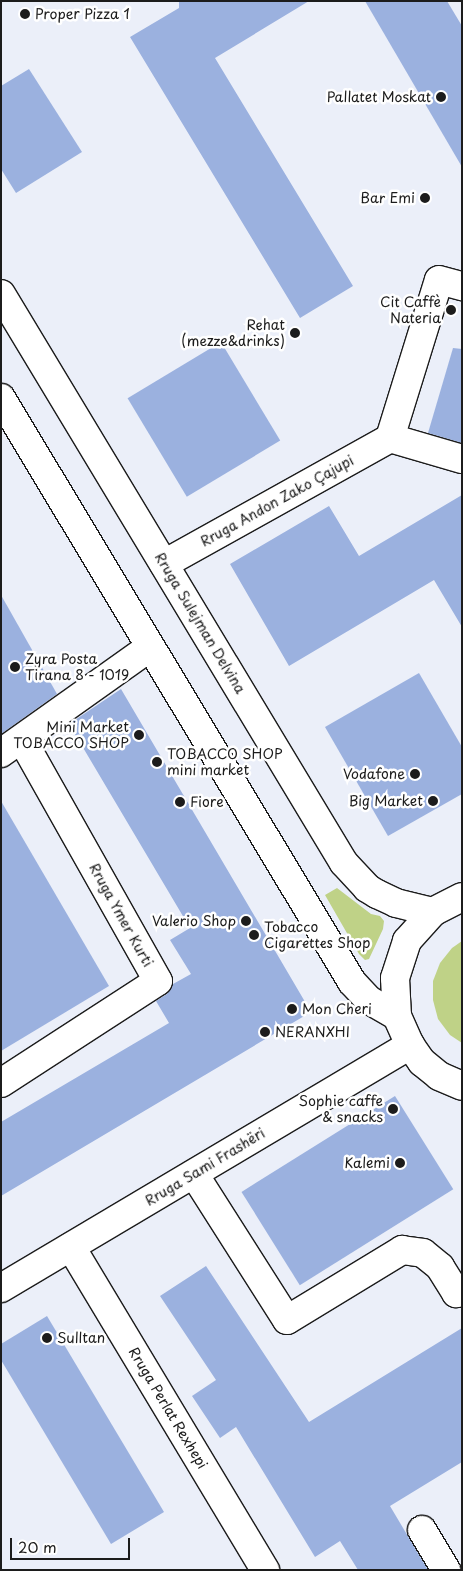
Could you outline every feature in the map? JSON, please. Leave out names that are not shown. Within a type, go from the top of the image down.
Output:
[{"type":"main road","points":[[462,286],[439,280],[390,438],[462,459]]},
{"type":"main road","name":"Rruga Sulejman Delvina","points":[[1,294],[352,874],[367,888],[388,899],[433,912]]},
{"type":"main road","points":[[1,398],[352,982],[368,1000],[397,1016]]},
{"type":"main road","name":"Rruga Andon Zako Çajupi","points":[[164,564],[390,438]]},
{"type":"main road","name":"Rruga Ymer Kurti","points":[[1,1083],[158,981],[12,746],[150,647]]},
{"type":"main road","points":[[462,897],[433,912],[407,941],[395,978],[397,1016],[410,1045],[422,1062],[439,1076],[462,1086]]},
{"type":"main road","name":"Rruga Sami Frashëri","points":[[1,1288],[410,1045]]},
{"type":"main road","points":[[194,1174],[286,1320],[402,1250],[423,1253],[440,1267],[456,1292],[462,1291]]},
{"type":"main road","name":"Rruga Perlat Rexhepi","points":[[71,1247],[266,1570]]},
{"type":"main road","points":[[422,1530],[446,1570]]},
{"type":"green space","points":[[337,888],[371,914],[380,916],[384,921],[383,929],[369,959],[365,960],[359,954],[325,895]]},
{"type":"green space","points":[[462,941],[462,1043],[450,1035],[438,1019],[433,1000],[433,981],[440,963],[452,948]]},
{"type":"building","points":[[179,1],[309,1],[215,58],[353,286],[300,318],[130,37],[179,8]]},
{"type":"building","name":"Pallatet Moskat","points":[[365,1],[447,1],[462,26],[462,167]]},
{"type":"building","points":[[29,69],[82,152],[16,193],[1,169],[1,86]]},
{"type":"building","points":[[221,342],[280,441],[187,497],[128,398]]},
{"type":"building","points":[[453,348],[462,349],[462,443],[428,433]]},
{"type":"building","points":[[462,495],[462,627],[434,580],[289,666],[230,564],[329,506],[359,556]]},
{"type":"building","points":[[1,595],[57,694],[1,734]]},
{"type":"building","points":[[419,673],[462,747],[462,794],[388,836],[325,727]]},
{"type":"building","points":[[121,689],[311,1012],[1,1196],[1,1122],[169,1023],[156,1001],[167,994],[173,984],[191,974],[170,940],[190,928],[69,724]]},
{"type":"building","points":[[1,801],[109,986],[1,1051]]},
{"type":"building","points":[[395,1096],[453,1189],[300,1285],[242,1192]]},
{"type":"building","points":[[206,1266],[309,1422],[462,1328],[462,1462],[390,1506],[428,1570],[358,1570],[340,1541],[315,1557],[236,1427],[220,1438],[192,1396],[216,1380],[160,1296]]},
{"type":"building","points":[[47,1316],[164,1512],[111,1544],[1,1360],[1,1344]]},
{"type":"place","name":"Proper Pizza 1","points":[[25,14]]},
{"type":"place","name":"Pallatet Moskat","points":[[441,97]]},
{"type":"place","name":"Bar Emi","points":[[425,198]]},
{"type":"place","name":"Cit Caffè Nateria","points":[[451,310]]},
{"type":"place","name":"Rehat (mezze&drinks)","points":[[295,333]]},
{"type":"place","name":"Zyra Posta Tirana 8 - 1019","points":[[15,667]]},
{"type":"place","name":"Mini Market TOBACCO SHOP","points":[[139,735]]},
{"type":"place","name":"TOBACCO SHOP mini market","points":[[157,762]]},
{"type":"place","name":"Vodafone","points":[[415,774]]},
{"type":"place","name":"Big Market","points":[[433,801]]},
{"type":"place","name":"Fiore","points":[[180,802]]},
{"type":"place","name":"Valerio Shop","points":[[246,921]]},
{"type":"place","name":"Tobacco Cigarettes Shop","points":[[254,935]]},
{"type":"place","name":"Mon Cheri","points":[[292,1009]]},
{"type":"place","name":"NERANXHI","points":[[265,1032]]},
{"type":"place","name":"Sophie caffe & snacks","points":[[393,1109]]},
{"type":"place","name":"Kalemi","points":[[400,1163]]},
{"type":"place","name":"Sulltan","points":[[47,1338]]}]
